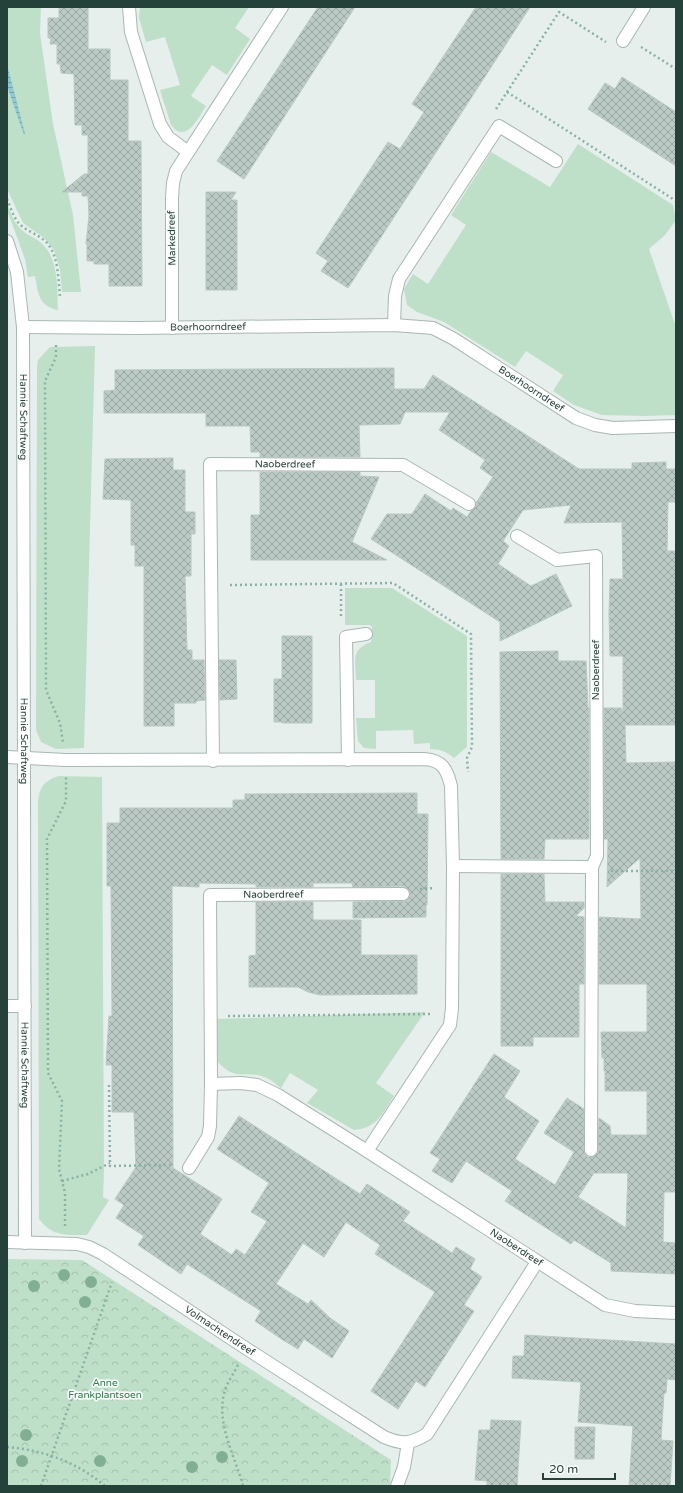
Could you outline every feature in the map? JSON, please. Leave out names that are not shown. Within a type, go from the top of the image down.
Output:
[{"type":"street","points":[[129,7],[131,32],[160,124],[168,137],[188,152]]},
{"type":"street","name":"Markedreef","points":[[172,328],[172,183],[176,171],[282,7]]},
{"type":"street","points":[[624,39],[644,7]]},
{"type":"street","points":[[394,325],[395,296],[399,279],[499,126],[556,161]]},
{"type":"street","name":"Hannie Schaftweg","points":[[7,241],[17,272],[23,327],[25,1243]]},
{"type":"street","name":"Boerhoorndreef","points":[[23,327],[172,328],[394,325],[433,328],[454,339],[576,418],[595,425],[613,428],[676,426]]},
{"type":"street","name":"Naoberdreef","points":[[213,760],[210,464],[403,465],[469,504]]},
{"type":"street","name":"Naoberdreef","points":[[517,536],[557,560],[596,556],[597,856],[592,867],[591,1150]]},
{"type":"street","points":[[348,760],[346,637],[366,634]]},
{"type":"street","points":[[7,757],[66,760],[433,760],[442,764],[449,774],[451,786],[453,887],[450,1025],[367,1151]]},
{"type":"street","points":[[453,866],[592,867]]},
{"type":"street","name":"Naoberdreef","points":[[189,1168],[208,1137],[210,1126],[210,895],[403,894]]},
{"type":"street","points":[[7,1006],[25,1006]]},
{"type":"street","name":"Naoberdreef","points":[[210,1084],[241,1083],[258,1085],[278,1095],[605,1305],[635,1311],[676,1312]]},
{"type":"street","name":"Volmachtendreef","points":[[7,1242],[65,1243],[89,1247],[103,1254],[384,1437],[396,1442],[408,1443]]},
{"type":"street","points":[[397,1486],[404,1467],[408,1443],[427,1434],[537,1262]]},
{"type":"path","points":[[499,126],[495,111],[559,12],[617,49],[624,39],[676,69]]},
{"type":"path","points":[[506,92],[676,200]]},
{"type":"path","points":[[7,198],[17,221],[46,243],[50,248],[55,259],[58,272],[60,296]]},
{"type":"path","points":[[211,585],[393,583],[471,634],[472,746],[467,758],[468,773]]},
{"type":"path","points":[[341,584],[341,625],[346,637]]},
{"type":"path","points":[[592,867],[606,871],[676,871]]},
{"type":"path","points":[[403,894],[403,890],[453,887]]},
{"type":"path","points":[[211,1016],[451,1014]]},
{"type":"path","points":[[109,1085],[110,1166],[181,1165],[189,1168]]},
{"type":"path","points":[[62,1180],[88,1174],[110,1163]]},
{"type":"path","points":[[41,1486],[118,1264]]},
{"type":"path","points":[[243,1486],[239,1471],[229,1447],[224,1426],[223,1406],[225,1390],[231,1376],[247,1349]]},
{"type":"path","points":[[7,1446],[52,1455],[84,1471],[105,1486]]},
{"type":"green space","points":[[7,7],[41,7],[40,33],[53,124],[73,215],[81,292],[62,292],[60,270],[54,250],[44,238],[23,223],[7,189],[7,86],[24,135],[7,64]]},
{"type":"green space","points":[[140,7],[249,7],[235,28],[250,39],[227,75],[212,65],[191,96],[206,106],[196,122],[187,131],[182,132],[171,125],[160,90],[180,85],[165,37],[146,42],[139,18]]},
{"type":"green space","points":[[578,144],[673,205],[676,220],[665,235],[649,249],[676,327],[676,415],[602,415],[574,405],[553,391],[563,375],[526,351],[515,367],[444,322],[417,312],[407,305],[404,289],[413,274],[428,284],[466,225],[451,215],[491,152],[550,187]]},
{"type":"green space","points":[[7,204],[17,225],[40,242],[50,254],[55,269],[58,310],[46,305],[40,298],[35,276],[28,277],[25,259],[7,210]]},
{"type":"green space","points":[[95,346],[84,748],[56,749],[41,742],[36,730],[37,367],[38,360],[50,347]]},
{"type":"green space","points":[[345,588],[392,588],[467,636],[467,747],[454,758],[443,751],[430,749],[430,743],[414,744],[413,730],[376,731],[376,749],[364,748],[358,741],[356,718],[375,718],[375,680],[356,680],[355,661],[357,652],[360,648],[371,642],[372,627],[370,625],[345,625]]},
{"type":"green space","points":[[59,776],[102,777],[103,1197],[109,1200],[87,1235],[60,1234],[49,1229],[39,1219],[38,801],[42,787],[53,778]]},
{"type":"green space","points":[[425,1012],[376,1083],[394,1096],[378,1119],[374,1123],[362,1129],[354,1130],[307,1103],[318,1090],[290,1073],[281,1088],[271,1080],[264,1077],[250,1074],[235,1074],[230,1072],[217,1061],[217,1019]]},
{"type":"green space","name":"Anne Frankplantsoen","points":[[7,1259],[82,1260],[391,1460],[390,1486],[7,1486]]},
{"type":"water","points":[[7,64],[25,134],[24,135],[7,86]]},
{"type":"building","points":[[59,7],[88,7],[88,49],[110,49],[110,80],[128,80],[128,141],[141,141],[142,286],[109,286],[109,264],[94,264],[94,261],[87,261],[86,244],[89,216],[88,196],[82,196],[82,192],[62,192],[84,174],[88,174],[88,135],[82,135],[82,125],[75,125],[74,74],[61,73],[60,64],[57,64],[57,44],[50,44],[51,38],[48,38],[48,18],[59,18]]},
{"type":"building","points":[[318,7],[355,7],[244,179],[217,161]]},
{"type":"building","points":[[476,7],[530,7],[348,288],[321,271],[328,261],[316,253],[388,142],[400,149],[424,112],[412,104]]},
{"type":"building","points":[[622,77],[676,112],[676,166],[588,109],[605,83],[615,89]]},
{"type":"building","points":[[206,192],[236,192],[231,200],[237,200],[237,290],[206,290]]},
{"type":"building","points":[[394,368],[394,389],[424,389],[433,375],[579,469],[632,469],[632,463],[666,462],[666,469],[676,469],[676,502],[668,502],[667,551],[676,551],[676,725],[625,725],[626,763],[676,762],[676,1192],[664,1192],[663,1242],[676,1243],[676,1274],[611,1271],[611,1263],[574,1240],[571,1244],[505,1201],[512,1191],[466,1161],[452,1183],[432,1171],[440,1159],[430,1153],[494,1054],[520,1071],[504,1097],[539,1121],[515,1159],[555,1185],[574,1152],[544,1133],[567,1098],[584,1109],[584,1150],[588,1157],[594,1157],[598,1153],[599,1118],[610,1126],[611,1135],[647,1135],[647,1091],[605,1091],[604,1058],[602,1058],[601,1032],[647,1032],[647,984],[599,984],[599,917],[641,919],[640,858],[607,887],[608,839],[604,839],[604,708],[621,708],[623,712],[623,656],[610,656],[609,614],[610,579],[623,579],[622,522],[564,523],[571,505],[523,510],[503,541],[509,546],[498,564],[531,586],[556,574],[572,606],[500,641],[500,622],[371,539],[387,514],[412,514],[425,494],[451,511],[453,508],[467,517],[475,508],[476,503],[493,477],[480,468],[485,460],[439,430],[450,412],[405,412],[400,424],[359,425],[360,457],[260,457],[260,452],[251,452],[250,426],[206,426],[206,413],[104,413],[104,391],[115,390],[115,370]],"holes":[[[594,1173],[628,1173],[626,1228],[578,1197]]]},
{"type":"building","points":[[173,458],[173,470],[185,470],[185,512],[195,512],[195,534],[191,534],[191,576],[185,576],[187,650],[192,650],[192,660],[204,660],[205,700],[196,701],[196,703],[174,703],[174,726],[144,726],[144,566],[135,566],[135,545],[131,545],[131,500],[103,499],[105,459]]},
{"type":"building","points":[[260,472],[360,472],[360,476],[379,477],[352,542],[387,560],[251,560],[251,515],[260,515]]},
{"type":"building","points":[[282,636],[312,636],[312,723],[274,722],[274,679],[282,679]]},
{"type":"building","points":[[558,651],[558,661],[586,661],[589,708],[589,839],[545,839],[544,859],[501,859],[500,652]]},
{"type":"building","points":[[219,660],[236,660],[237,699],[220,700]]},
{"type":"building","points":[[417,793],[417,814],[428,814],[426,917],[353,918],[353,902],[406,901],[410,894],[407,888],[403,886],[353,887],[352,883],[313,883],[313,887],[256,887],[256,884],[199,883],[199,887],[172,886],[173,1168],[222,1199],[200,1234],[232,1255],[236,1249],[245,1255],[267,1221],[251,1212],[269,1183],[217,1149],[239,1116],[360,1194],[367,1184],[410,1212],[403,1221],[452,1253],[456,1247],[475,1259],[470,1269],[482,1277],[464,1305],[474,1311],[425,1387],[416,1381],[398,1409],[371,1391],[435,1292],[375,1254],[380,1245],[346,1222],[324,1257],[303,1243],[276,1284],[308,1304],[311,1300],[330,1318],[349,1331],[332,1358],[304,1339],[298,1349],[283,1340],[255,1321],[261,1311],[187,1264],[181,1274],[138,1245],[144,1236],[116,1218],[124,1205],[115,1199],[136,1167],[134,1112],[112,1112],[112,1065],[106,1065],[109,1016],[112,1016],[111,886],[107,886],[107,823],[120,823],[120,808],[233,808],[233,800],[245,800],[245,794]]},
{"type":"building","points":[[501,874],[544,874],[545,902],[584,902],[584,908],[576,916],[584,917],[584,984],[579,984],[579,1037],[533,1037],[533,1046],[501,1046]]},
{"type":"building","points":[[256,902],[313,902],[313,920],[361,920],[361,955],[417,955],[417,994],[320,995],[308,992],[298,987],[249,987],[249,956],[256,955]]},
{"type":"building","points":[[525,1335],[676,1344],[676,1380],[667,1379],[666,1393],[664,1393],[661,1440],[673,1441],[670,1486],[629,1486],[633,1426],[578,1422],[581,1382],[512,1378],[513,1356],[524,1356]]},
{"type":"building","points":[[491,1420],[521,1421],[517,1486],[487,1486],[487,1481],[475,1480],[479,1430],[490,1430]]},
{"type":"building","points":[[575,1427],[595,1427],[594,1459],[575,1459]]}]
